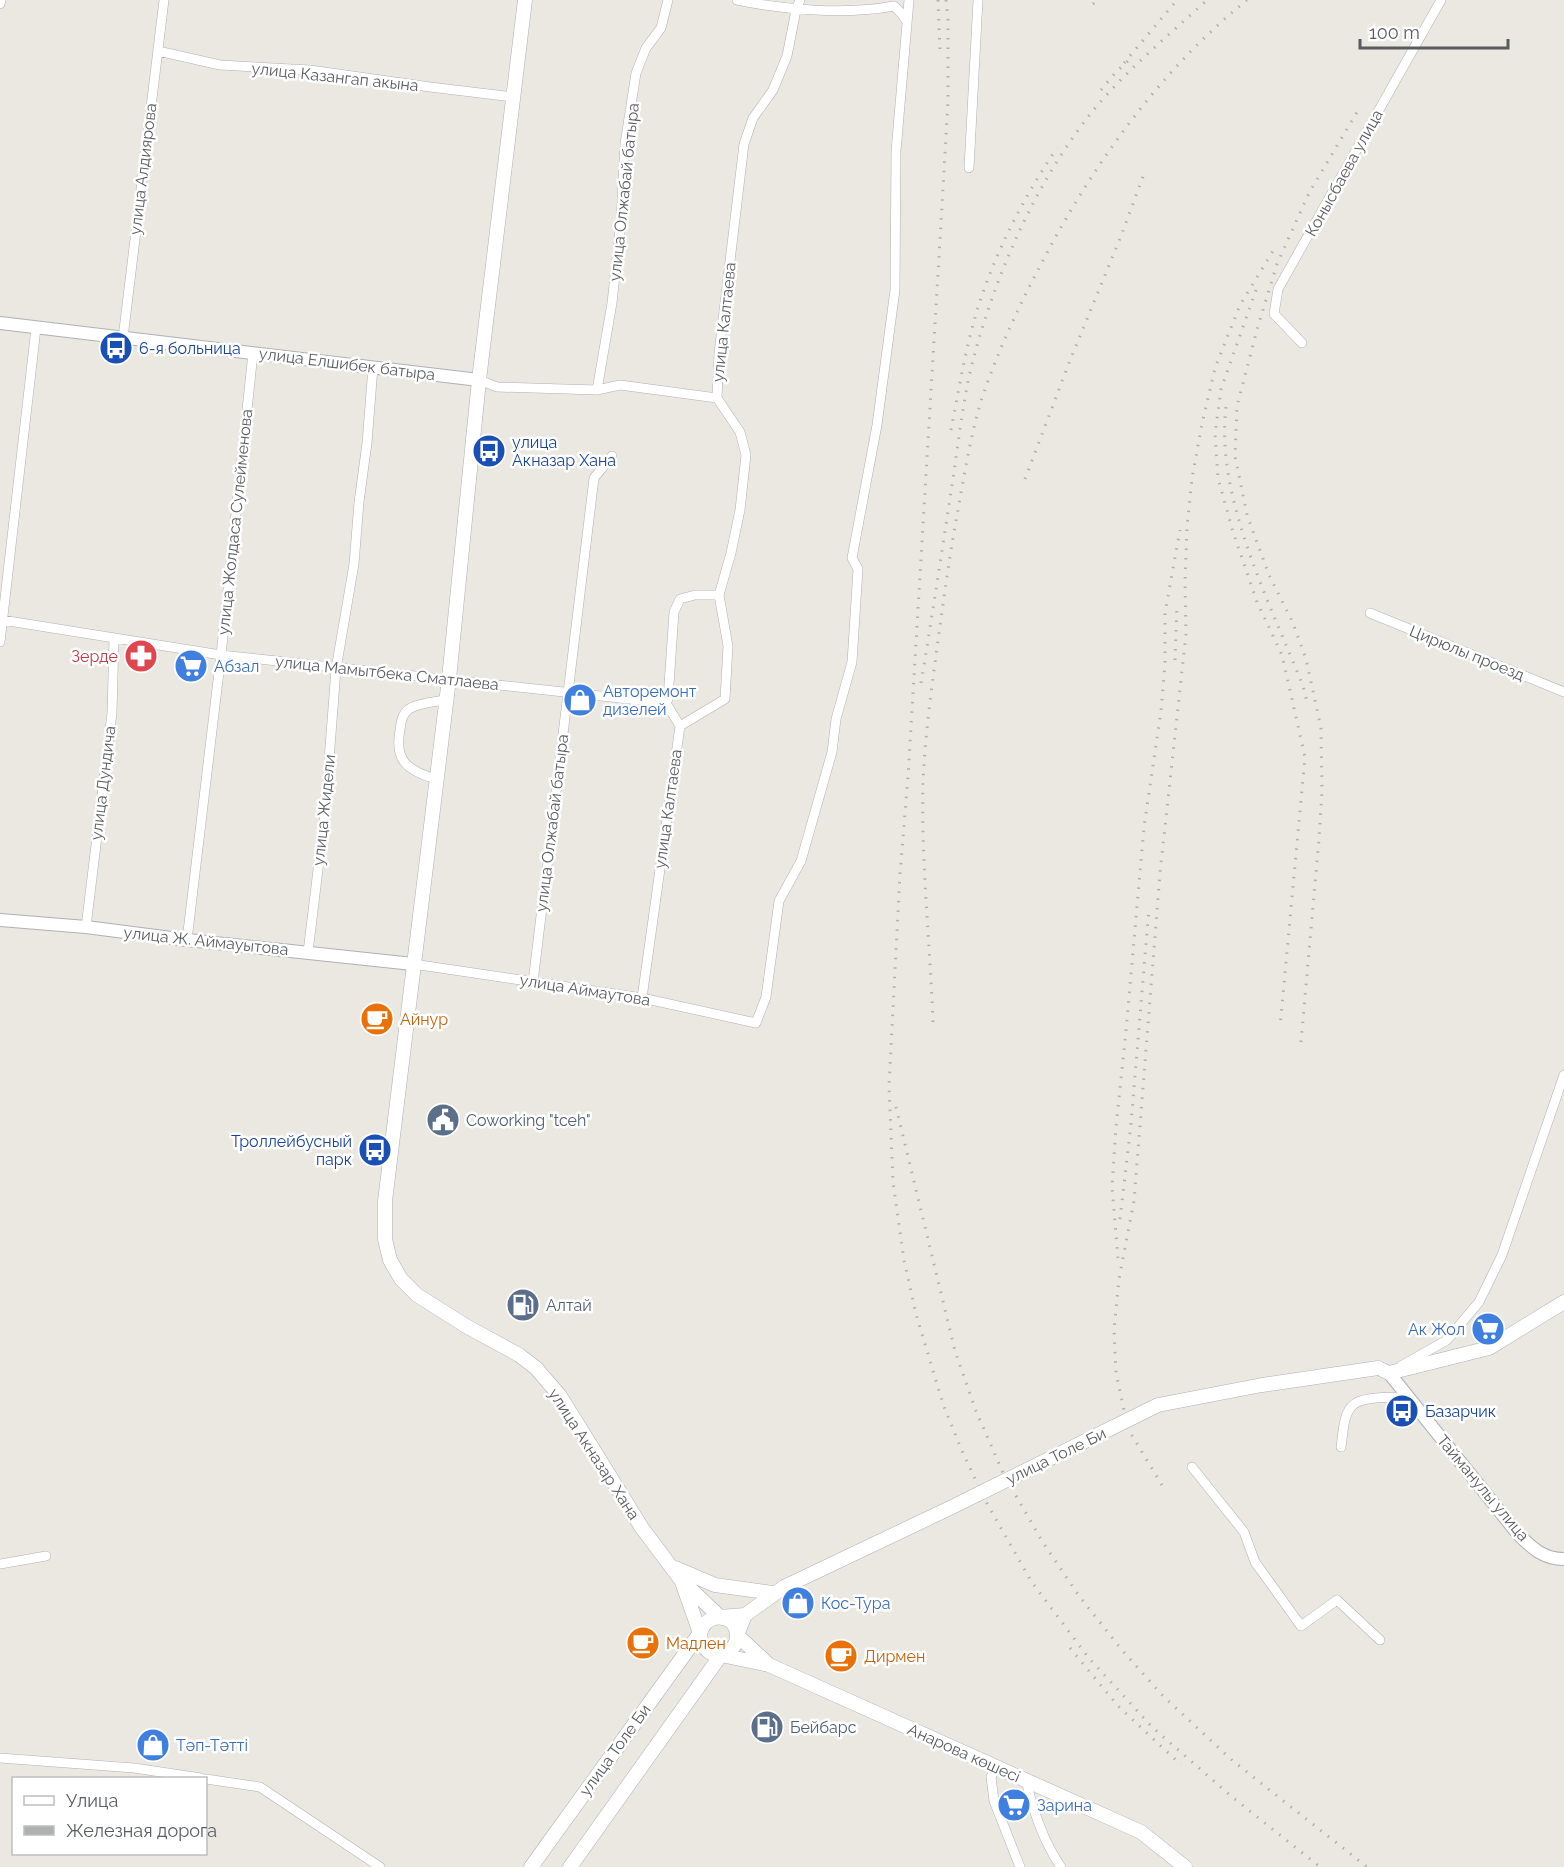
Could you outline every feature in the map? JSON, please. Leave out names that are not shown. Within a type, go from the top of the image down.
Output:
[{"type":"main road","name":"улица Акназар Хана","points":[[525,0],[479,380],[449,679],[385,1201],[385,1239],[390,1260],[401,1279],[417,1295],[466,1326],[519,1354],[536,1368],[560,1396],[642,1528],[681,1580],[720,1617]]},
{"type":"main road","name":"улица Толе Би","points":[[745,1615],[779,1590],[1158,1405],[1262,1385],[1383,1370],[1489,1348],[1564,1302]]},
{"type":"main road","points":[[671,1566],[715,1585],[779,1590]]},
{"type":"main road","name":"улица Акназар Хана","points":[[681,1580],[700,1633]]},
{"type":"main road","points":[[721,1655],[732,1649],[736,1643],[745,1615],[712,1618],[706,1621],[700,1633],[700,1641],[710,1652],[721,1655],[769,1665]]},
{"type":"main road","points":[[720,1617],[732,1622],[737,1635],[769,1665]]},
{"type":"main road","name":"улица Толе Би","points":[[531,1867],[700,1633]]},
{"type":"main road","name":"улица Толе Би","points":[[570,1867],[721,1655]]},
{"type":"main road","name":"Анарова көшесі","points":[[769,1665],[1141,1832],[1185,1867]]},
{"type":"street","name":"улица Алдиярова","points":[[123,338],[164,0]]},
{"type":"street","name":"улица Олжабай батыра","points":[[597,390],[612,303],[621,220],[625,144],[636,73],[646,48],[660,27],[668,0]]},
{"type":"street","points":[[736,0],[796,10],[878,9],[894,6],[907,22]]},
{"type":"street","name":"улица Калтаева","points":[[719,595],[740,510],[746,455],[740,432],[717,398],[718,353],[744,144],[753,118],[773,90],[787,56],[800,0]]},
{"type":"street","points":[[907,22],[909,0]]},
{"type":"street","points":[[969,168],[978,0]]},
{"type":"street","name":"Конысбаева улица","points":[[1302,343],[1274,314],[1278,289],[1441,0]]},
{"type":"street","name":"улица Аймаутова","points":[[413,964],[642,998],[756,1023],[766,997],[779,901],[801,861],[832,752],[836,719],[852,662],[858,569],[852,558],[877,425],[895,290],[896,151],[907,22]]},
{"type":"street","name":"улица Казангап акына","points":[[158,51],[220,65],[310,70],[513,97]]},
{"type":"street","name":"улица Елшибек батыра","points":[[0,323],[479,380]]},
{"type":"street","points":[[0,642],[36,328]]},
{"type":"street","name":"улица Жолдаса Сулейменова","points":[[187,940],[221,656],[253,353]]},
{"type":"street","name":"улица Жидели","points":[[308,952],[325,812],[336,669],[354,564],[373,368]]},
{"type":"street","points":[[479,380],[497,387],[597,390],[620,386],[717,398]]},
{"type":"street","name":"улица Олжабай батыра","points":[[533,982],[594,478],[612,456]]},
{"type":"street","points":[[666,703],[674,612],[680,599],[695,594],[719,595],[728,646],[725,699],[680,726]]},
{"type":"street","name":"Цирюлы проезд","points":[[1370,614],[1564,692]]},
{"type":"street","name":"улица Мамытбека Сматлаева","points":[[2,620],[221,656],[666,703]]},
{"type":"street","name":"улица Дундича","points":[[86,927],[112,713],[114,639]]},
{"type":"street","points":[[436,779],[410,768],[401,757],[397,744],[402,717],[407,711],[412,707],[445,700]]},
{"type":"street","name":"улица Калтаева","points":[[642,998],[680,726],[666,703]]},
{"type":"street","name":"улица Ж. Аймауытова","points":[[0,920],[86,927],[413,964]]},
{"type":"street","points":[[1383,1370],[1447,1340],[1479,1302],[1502,1255],[1564,1075]]},
{"type":"street","name":"Тайманулы улица","points":[[1383,1370],[1408,1397],[1523,1539],[1540,1554],[1554,1559],[1564,1559]]},
{"type":"street","points":[[1341,1447],[1346,1419],[1352,1406],[1373,1398],[1408,1397]]},
{"type":"street","points":[[1192,1467],[1244,1532],[1255,1562],[1301,1626],[1337,1600],[1380,1640]]},
{"type":"street","points":[[0,1564],[46,1556]]},
{"type":"street","points":[[0,1758],[134,1768],[190,1777]]},
{"type":"street","points":[[996,1767],[991,1777],[994,1800],[1020,1867]]},
{"type":"street","points":[[207,1780],[260,1787],[380,1867]]},
{"type":"street","points":[[1026,1780],[1032,1806],[1050,1851],[1061,1867]]},
{"type":"railway","points":[[938,0],[940,52]]},
{"type":"railway","points":[[946,0],[948,101],[889,1086],[893,1182],[904,1260],[916,1314],[943,1404],[985,1500],[1031,1581],[1088,1657],[1152,1727],[1231,1796],[1320,1867]]},
{"type":"railway","points":[[1093,4],[1098,0]]},
{"type":"railway","points":[[1124,63],[1177,0]]},
{"type":"railway","points":[[921,683],[971,368],[1005,265],[1036,198],[1074,135],[1096,107],[1136,65],[1207,0]]},
{"type":"railway","points":[[933,1022],[923,842],[925,748],[951,548],[981,401],[1000,351],[1029,288],[1057,234],[1103,160],[1155,91],[1214,28],[1247,0]]},
{"type":"railway","points":[[1101,90],[1131,58]]},
{"type":"railway","points":[[1301,1042],[1319,839],[1322,791],[1321,728],[1306,659],[1293,623],[1269,575],[1247,515],[1235,456],[1237,406],[1277,264],[1309,193],[1360,107]]},
{"type":"railway","points":[[951,430],[970,335],[986,283],[1013,223],[1057,148]]},
{"type":"railway","points":[[1025,479],[1144,174]]},
{"type":"railway","points":[[1162,1485],[1128,1429],[1116,1373],[1114,1330],[1119,1279],[1134,1201],[1160,873],[1186,634],[1187,527],[1192,478],[1215,368],[1240,305],[1273,251]]},
{"type":"railway","points":[[1256,290],[1221,389],[1215,434],[1218,478],[1233,532],[1257,602],[1282,655],[1305,757],[1280,1027]]},
{"type":"railway","points":[[1226,407],[1225,441],[1229,477],[1237,513],[1261,585],[1303,686],[1307,702]]},
{"type":"railway","points":[[1118,1258],[1112,1187],[1116,1127],[1144,827],[1161,711],[1165,664],[1165,613],[1180,530]]},
{"type":"railway","points":[[1175,660],[1177,606]]},
{"type":"railway","points":[[1120,1219],[1131,1124],[1149,908]]},
{"type":"railway","points":[[896,1107],[955,1351],[976,1411],[1004,1475],[1042,1541],[1079,1596],[1122,1650],[1163,1696],[1233,1761],[1367,1867]]},
{"type":"railway","points":[[1070,1648],[1118,1706],[1181,1765]]},
{"type":"place","name":"6-я больница","points":[[116,348]]},
{"type":"place","name":"улица Акназар Хана","points":[[489,451]]},
{"type":"place","name":"Зерде","points":[[141,656]]},
{"type":"place","name":"Абзал","points":[[191,666]]},
{"type":"place","name":"Авторемонт дизелей","points":[[580,700]]},
{"type":"place","name":"Айнур","points":[[377,1019]]},
{"type":"place","name":"Coworking \"tceh\"","points":[[443,1120]]},
{"type":"place","name":"Троллейбусный парк","points":[[375,1150]]},
{"type":"place","name":"Алтай","points":[[523,1305]]},
{"type":"place","name":"Ак Жол","points":[[1488,1329]]},
{"type":"place","name":"Базарчик","points":[[1402,1411]]},
{"type":"place","name":"Кос-Тура","points":[[798,1603]]},
{"type":"place","name":"Мадлен","points":[[643,1643]]},
{"type":"place","name":"Дирмен","points":[[841,1656]]},
{"type":"place","name":"Бейбарс","points":[[767,1727]]},
{"type":"place","name":"Тәп-Тәтті","points":[[153,1745]]},
{"type":"place","name":"Зарина","points":[[1014,1805]]}]
